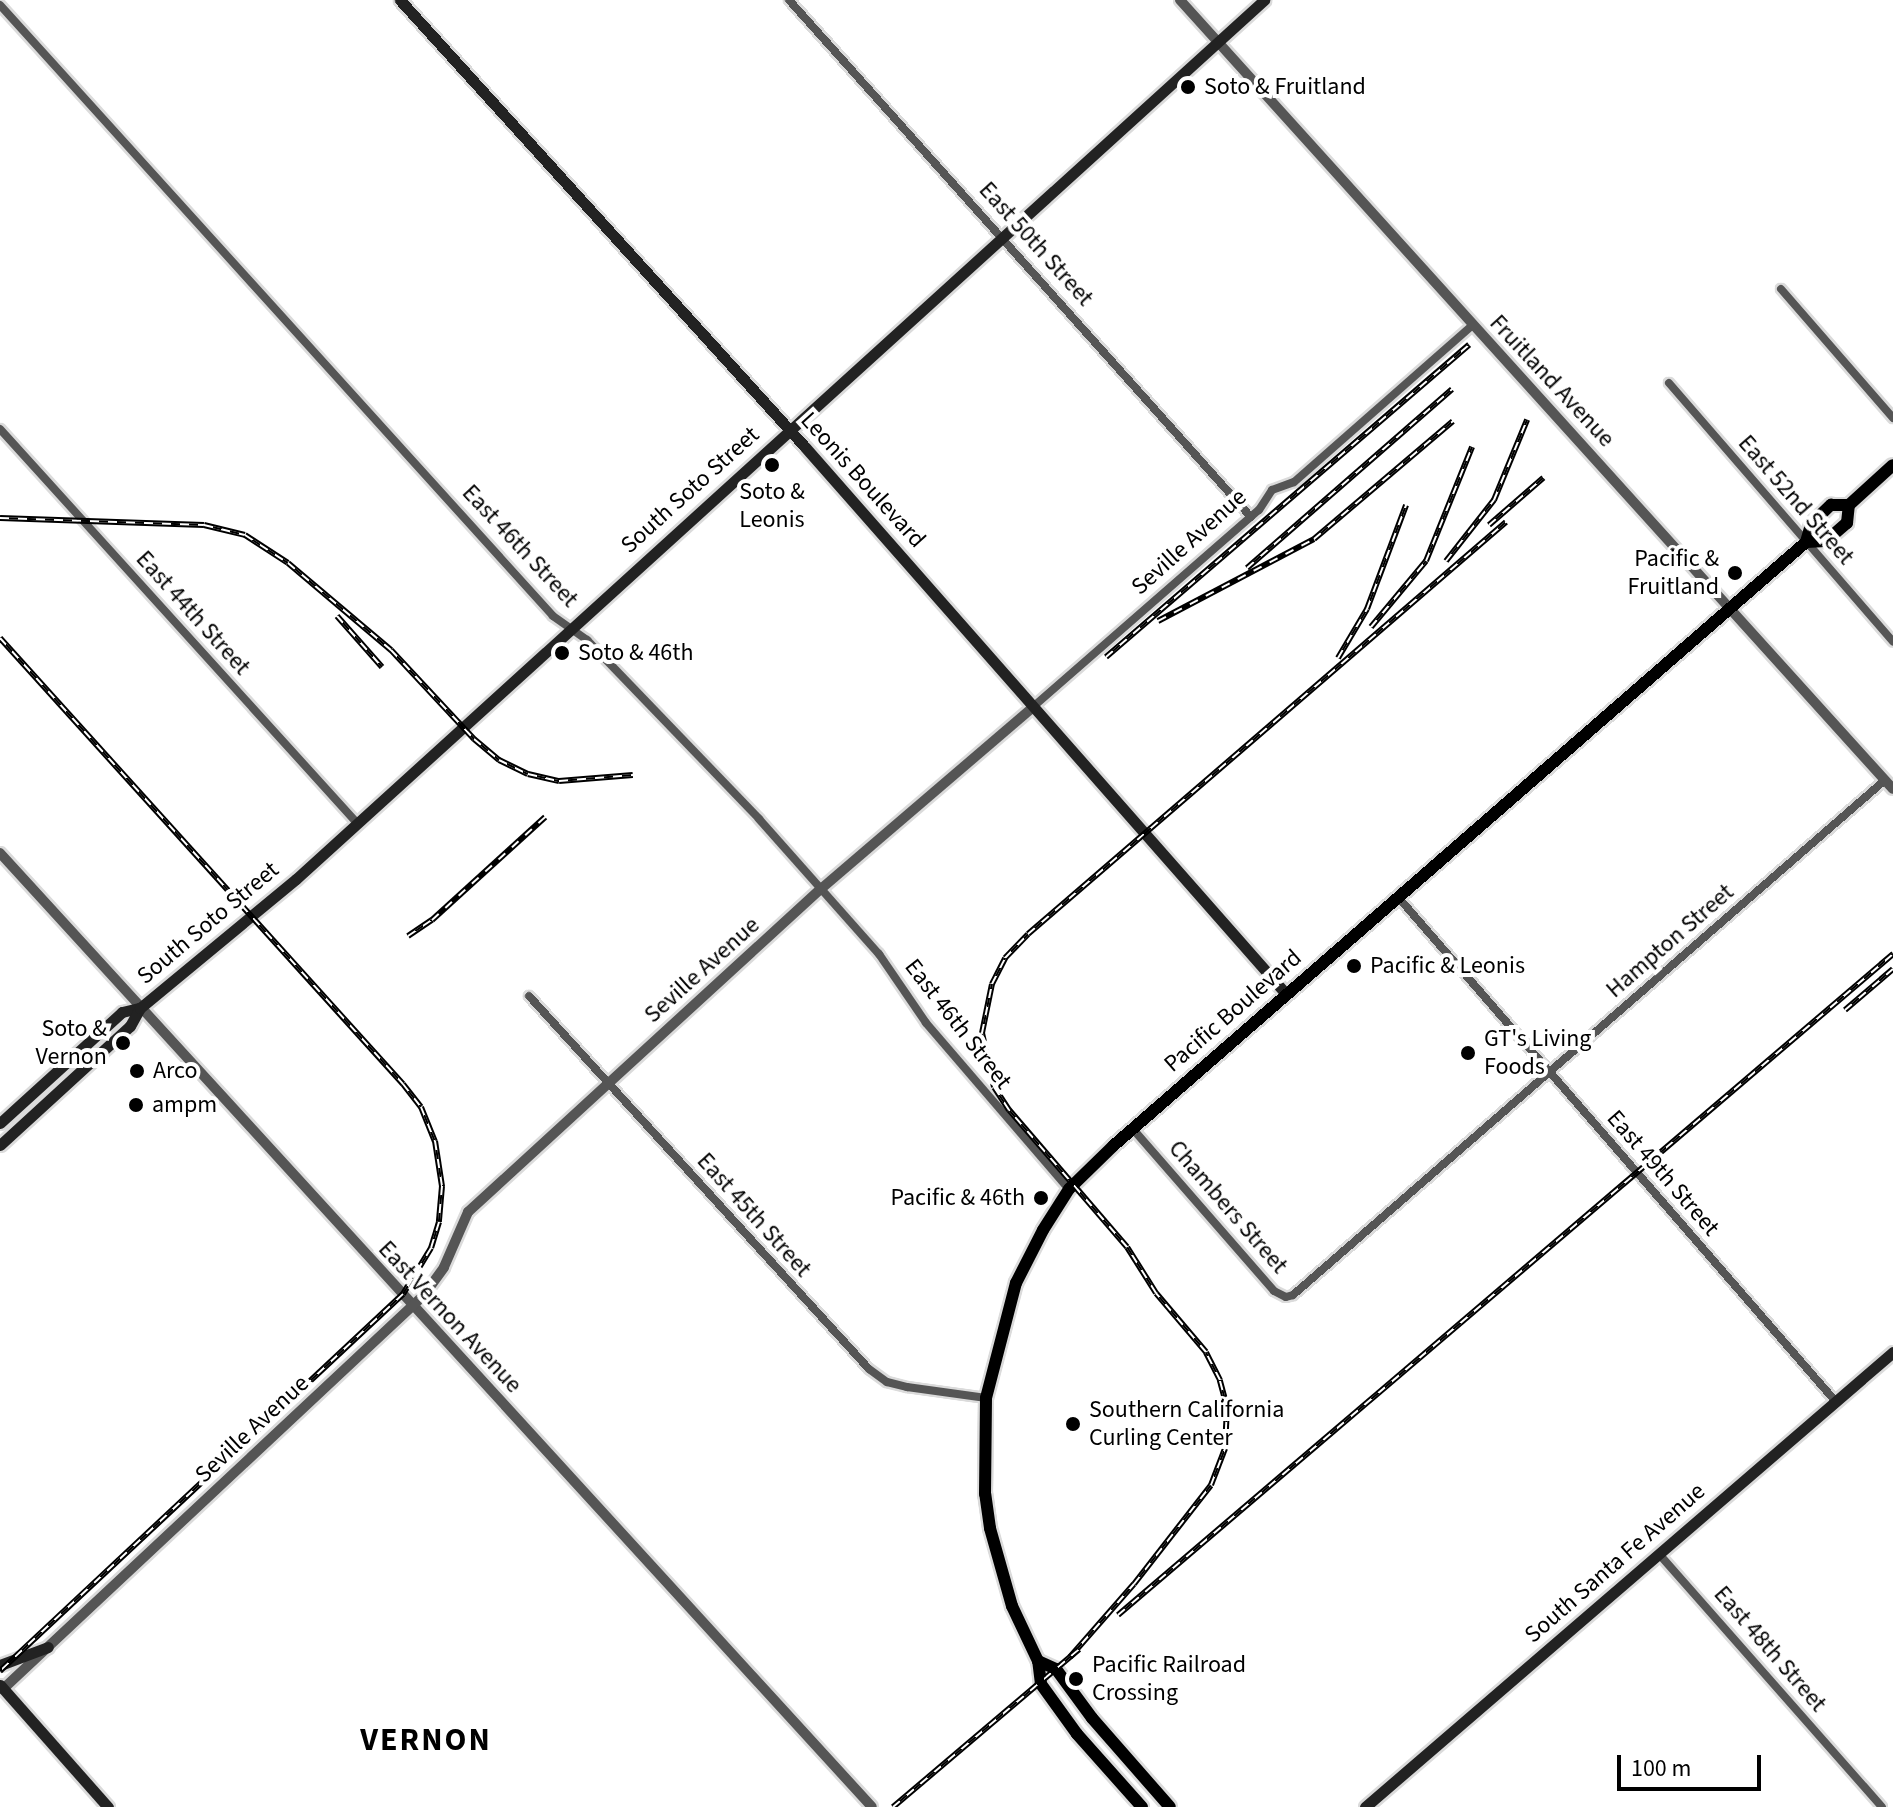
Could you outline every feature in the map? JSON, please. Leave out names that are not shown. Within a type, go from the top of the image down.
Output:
[{"type":"main road","name":"Leonis Boulevard","points":[[400,0],[789,430],[1286,994]]},
{"type":"main road","name":"South Soto Street","points":[[0,1145],[130,1026],[140,1008],[296,879],[1264,0]]},
{"type":"main road","name":"Pacific Boulevard","points":[[1806,542],[1826,541],[1847,523],[1849,505],[1893,465]]},
{"type":"main road","name":"Pacific Boulevard","points":[[1142,1807],[1056,1707],[1041,1684],[1038,1661],[1012,1606],[990,1528],[984,1463],[986,1398],[1001,1329],[1016,1283],[1069,1189],[1132,1128],[1806,542],[1811,524],[1831,505],[1849,505]]},
{"type":"main road","name":"South Soto Street","points":[[0,1123],[122,1012],[140,1008]]},
{"type":"main road","name":"South Santa Fe Avenue","points":[[1365,1807],[1893,1352]]},
{"type":"main road","points":[[0,1665],[48,1647]]},
{"type":"main road","name":"Pacific Boulevard","points":[[1038,1661],[1056,1669],[1092,1718],[1170,1807]]},
{"type":"main road","points":[[1,1688],[108,1807]]},
{"type":"street","name":"East 50th Street","points":[[789,0],[1251,517]]},
{"type":"street","name":"Fruitland Avenue","points":[[1180,0],[1889,784]]},
{"type":"street","name":"East 46th Street","points":[[0,5],[553,616],[607,660],[822,888],[879,954],[926,1023],[1069,1189]]},
{"type":"street","points":[[1781,289],[1893,418]]},
{"type":"street","name":"Seville Avenue","points":[[1,1688],[413,1306],[438,1277],[468,1212],[822,888],[1251,517],[1272,490],[1294,482],[1473,325]]},
{"type":"street","name":"East 52nd Street","points":[[1669,383],[1893,642]]},
{"type":"street","name":"East 44th Street","points":[[0,429],[357,823]]},
{"type":"street","name":"Hampton Street","points":[[1300,1290],[1889,784]]},
{"type":"street","name":"East Vernon Avenue","points":[[0,853],[872,1807]]},
{"type":"street","name":"East 49th Street","points":[[1398,897],[1836,1402]]},
{"type":"street","name":"East 45th Street","points":[[529,996],[869,1369],[887,1382],[907,1387],[986,1398]]},
{"type":"street","name":"Chambers Street","points":[[1132,1128],[1274,1291],[1286,1297],[1300,1290]]},
{"type":"street","name":"East 48th Street","points":[[1659,1554],[1882,1807]]},
{"type":"railway","points":[[1106,657],[1469,345]]},
{"type":"railway","points":[[1247,568],[1452,389]]},
{"type":"railway","points":[[1446,561],[1494,500],[1527,420]]},
{"type":"railway","points":[[1158,621],[1314,539],[1453,421]]},
{"type":"railway","points":[[1371,627],[1426,561],[1472,447]]},
{"type":"railway","points":[[1489,525],[1543,478]]},
{"type":"railway","points":[[1338,658],[1367,609],[1406,505]]},
{"type":"railway","points":[[0,518],[204,525],[245,535],[288,563],[391,650],[474,739],[499,760],[528,774],[559,781],[633,775]]},
{"type":"railway","points":[[1070,1657],[1134,1584],[1211,1485],[1225,1449],[1227,1407],[1220,1380],[1206,1352],[1156,1293],[1127,1247],[1009,1110],[994,1087],[982,1033],[992,984],[1005,958],[1028,934],[1506,522]]},
{"type":"railway","points":[[337,616],[382,667]]},
{"type":"railway","points":[[0,638],[403,1084],[421,1107],[435,1141],[442,1186],[439,1222],[431,1248],[403,1294],[0,1671]]},
{"type":"railway","points":[[408,936],[432,920],[545,817]]},
{"type":"railway","points":[[1118,1615],[1893,954]]},
{"type":"railway","points":[[1845,1010],[1893,969]]},
{"type":"railway","points":[[893,1807],[1079,1649]]},
{"type":"place","name":"Soto & Fruitland","points":[[1188,87]]},
{"type":"place","name":"Soto & Leonis","points":[[772,465]]},
{"type":"place","name":"Pacific & Fruitland","points":[[1735,573]]},
{"type":"place","name":"Soto & 46th","points":[[562,653]]},
{"type":"place","name":"Pacific & Leonis","points":[[1354,966]]},
{"type":"place","name":"Soto & Vernon","points":[[123,1043]]},
{"type":"place","name":"GT's Living Foods","points":[[1468,1053]]},
{"type":"place","name":"Arco","points":[[137,1071]]},
{"type":"place","name":"ampm","points":[[136,1105]]},
{"type":"place","name":"Pacific & 46th","points":[[1041,1198]]},
{"type":"place","name":"Southern California Curling Center","points":[[1073,1424]]},
{"type":"place","name":"Pacific Railroad Crossing","points":[[1076,1679]]},
{"type":"district","name":"VERNON","points":[[426,1740]]}]
